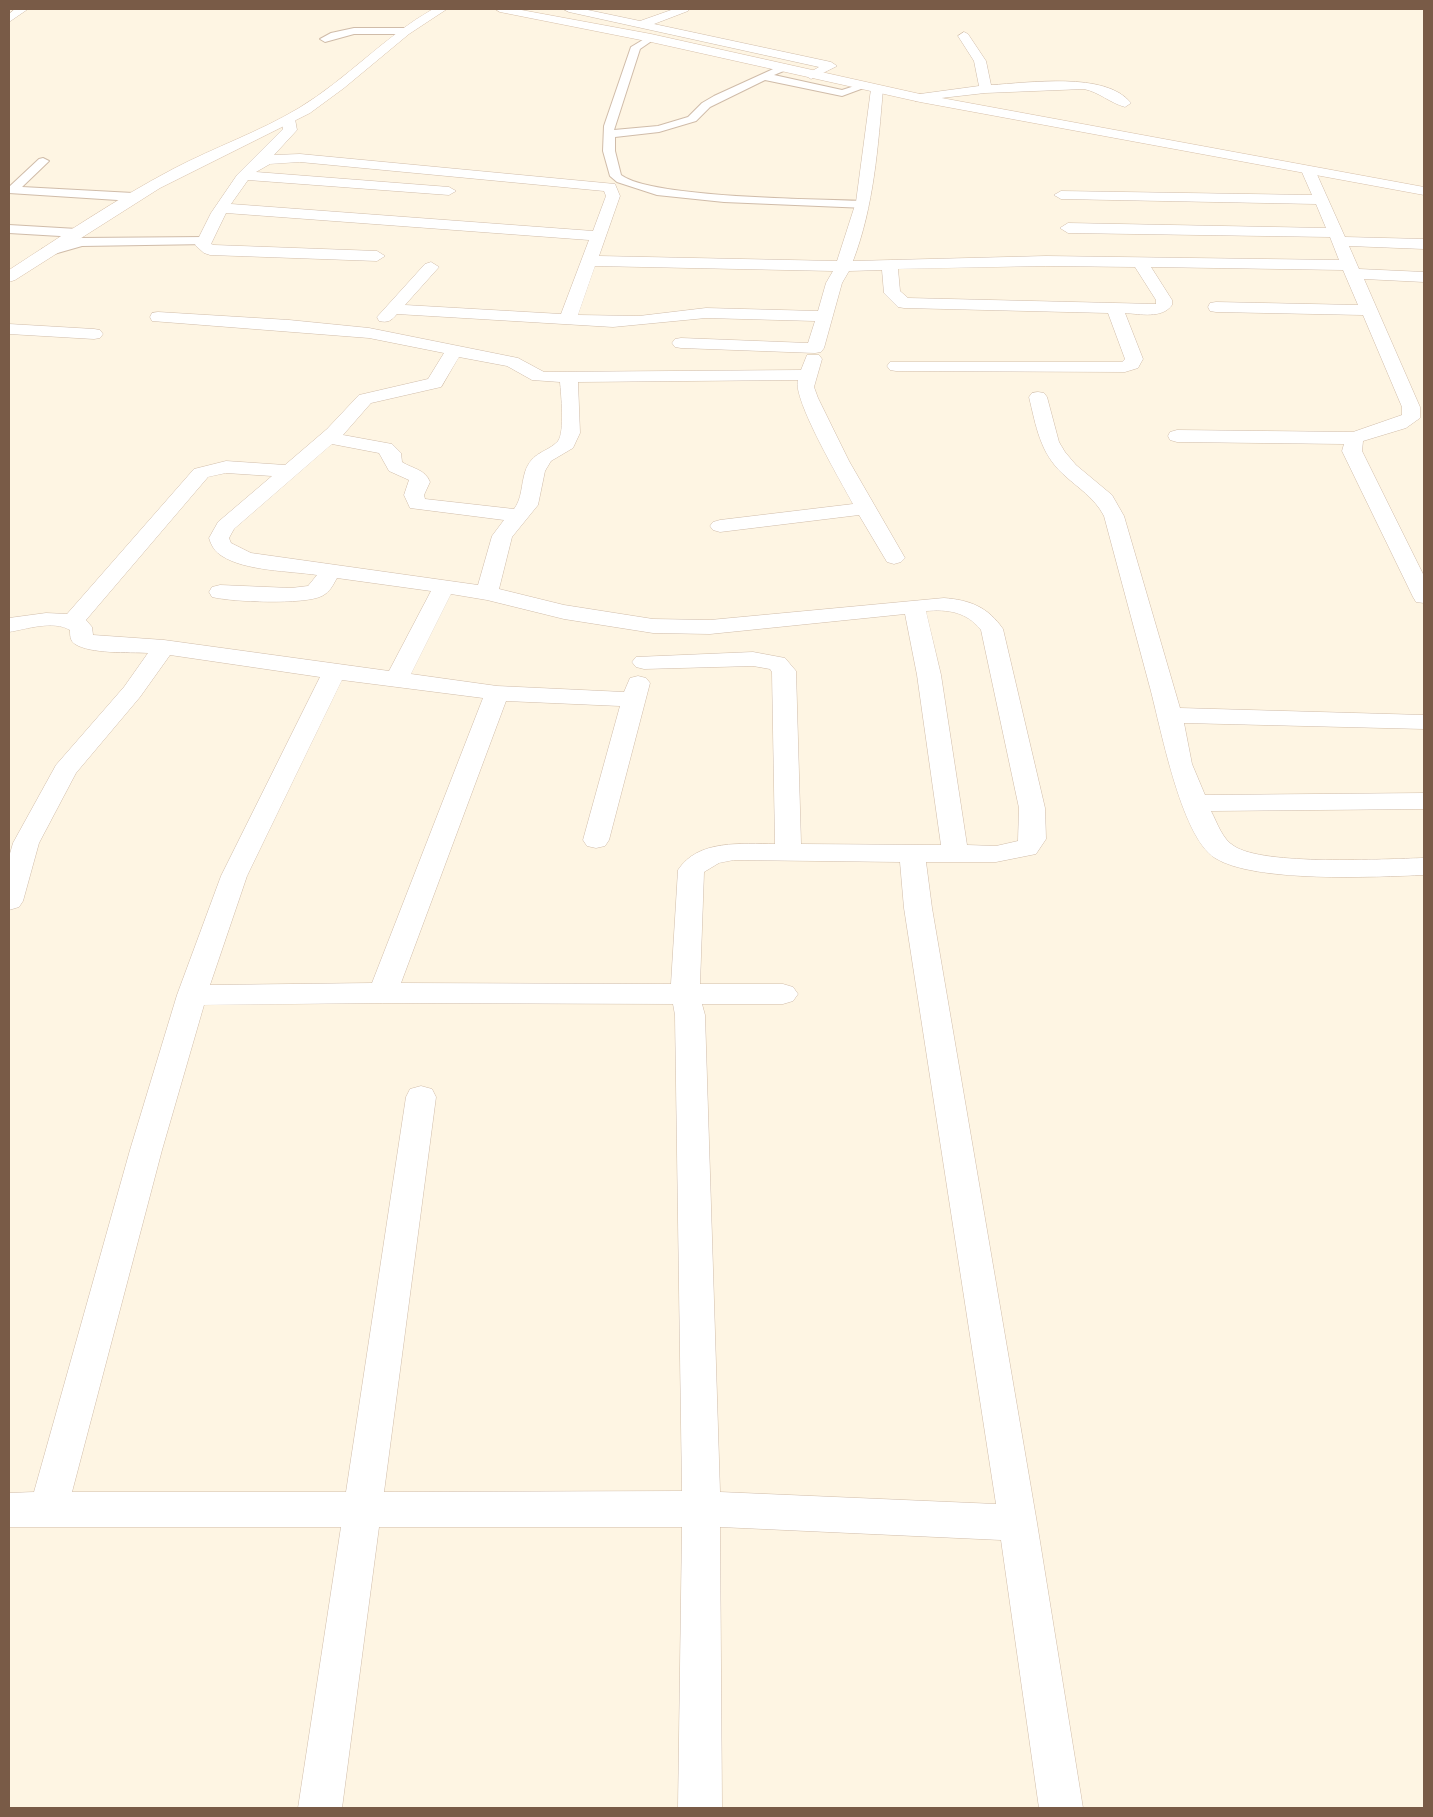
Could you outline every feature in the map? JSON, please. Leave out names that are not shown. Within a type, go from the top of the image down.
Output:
[{"type":"street","points":[[9,19],[22,9]]},
{"type":"street","points":[[9,276],[133,197],[178,172],[288,119],[328,96],[404,31],[441,9]]},
{"type":"street","points":[[500,9],[651,38],[782,68],[809,81],[829,79],[920,98],[1424,191]]},
{"type":"street","points":[[568,9],[831,66],[809,81]]},
{"type":"street","points":[[622,32],[684,9]]},
{"type":"street","points":[[964,36],[981,59],[984,68],[985,89]]},
{"type":"street","points":[[920,98],[985,89],[1084,85],[1101,89],[1125,103]]},
{"type":"street","points":[[870,88],[862,205],[851,250],[834,283],[805,387],[839,461],[894,558]]},
{"type":"street","points":[[288,119],[290,130],[245,175],[222,208],[205,241],[205,248],[210,250],[377,256]]},
{"type":"street","points":[[258,163],[293,158],[610,187],[613,196],[605,203],[568,319]]},
{"type":"street","points":[[355,184],[374,165]]},
{"type":"street","points":[[1178,436],[1354,438],[1418,419],[1368,310],[1308,170]]},
{"type":"street","points":[[245,175],[462,192]]},
{"type":"street","points":[[477,187],[488,176]]},
{"type":"street","points":[[1061,195],[1321,200]]},
{"type":"street","points":[[222,208],[596,236]]},
{"type":"street","points":[[442,224],[454,211]]},
{"type":"street","points":[[1068,228],[1336,237],[1424,244]]},
{"type":"street","points":[[588,261],[843,266],[1046,261],[1140,262],[1350,269],[1424,277]]},
{"type":"street","points":[[890,266],[892,293],[904,303],[1160,309],[1164,305],[1164,300],[1140,262]]},
{"type":"street","points":[[368,333],[393,309],[431,267]]},
{"type":"street","points":[[1216,307],[1368,310]]},
{"type":"street","points":[[393,309],[629,321],[706,313],[826,316]]},
{"type":"street","points":[[896,366],[1125,367],[1132,364],[1134,359],[1115,309]]},
{"type":"street","points":[[158,318],[289,325],[368,333],[512,362],[523,366],[533,375],[808,375]]},
{"type":"street","points":[[9,329],[94,334]]},
{"type":"street","points":[[681,343],[816,348]]},
{"type":"street","points":[[454,351],[435,383],[365,399],[328,438],[225,526],[219,538],[221,546],[232,554],[249,559],[487,593],[564,612],[653,626],[710,627],[914,606],[958,604],[981,614],[992,628],[1032,808],[1033,839],[1028,848],[996,854],[734,852],[711,856],[697,862],[691,870],[685,993],[690,1015],[701,1509],[700,1808]]},
{"type":"street","points":[[487,593],[502,536],[528,505],[535,471],[544,457],[566,444],[571,433],[569,376]]},
{"type":"street","points":[[1038,397],[1049,442],[1057,455],[1069,469],[1105,500],[1114,516],[1170,715],[1180,764],[1195,803],[1215,842],[1225,852],[1240,860],[1278,865],[1424,867]]},
{"type":"street","points":[[328,438],[385,448],[391,453],[390,461],[394,467],[418,477],[420,482],[414,495],[417,504],[519,516]]},
{"type":"street","points":[[1354,438],[1352,451],[1357,464],[1424,597]]},
{"type":"street","points":[[73,621],[201,473],[211,468],[226,467],[289,471]]},
{"type":"street","points":[[720,526],[866,508]]},
{"type":"street","points":[[220,592],[304,594],[321,587],[330,570]]},
{"type":"street","points":[[397,679],[444,587]]},
{"type":"street","points":[[914,606],[929,674],[955,854]]},
{"type":"street","points":[[12,631],[48,620],[73,621],[81,628],[82,639],[94,643],[164,647],[334,672],[498,693],[634,700]]},
{"type":"street","points":[[596,840],[653,626]]},
{"type":"street","points":[[9,901],[26,842],[65,770],[132,692],[164,647]]},
{"type":"street","points":[[644,662],[760,659],[777,663],[784,671],[788,852]]},
{"type":"street","points":[[48,1511],[146,1150],[192,995],[234,876],[334,672]]},
{"type":"street","points":[[383,993],[404,931],[498,693]]},
{"type":"street","points":[[1170,715],[1424,722]]},
{"type":"street","points":[[1195,803],[1424,801]]},
{"type":"street","points":[[912,853],[918,908],[1018,1523],[1061,1808]]},
{"type":"street","points":[[192,995],[383,993],[783,994]]},
{"type":"street","points":[[320,1808],[421,1097]]},
{"type":"street","points":[[9,1510],[701,1509],[1018,1523]]},
{"type":"lane","points":[[325,39],[334,34],[351,31],[404,31]]},
{"type":"lane","points":[[651,38],[636,47],[609,126],[610,151],[616,176],[630,184],[657,191],[724,198],[862,205]]},
{"type":"lane","points":[[609,134],[659,129],[684,122],[696,116],[706,105],[718,98],[767,77],[782,68]]},
{"type":"lane","points":[[767,77],[809,81],[842,93],[870,88]]},
{"type":"lane","points":[[10,190],[43,161]]},
{"type":"lane","points":[[10,190],[133,197]]},
{"type":"lane","points":[[9,230],[77,233]]},
{"type":"lane","points":[[47,252],[81,242],[205,241]]}]
